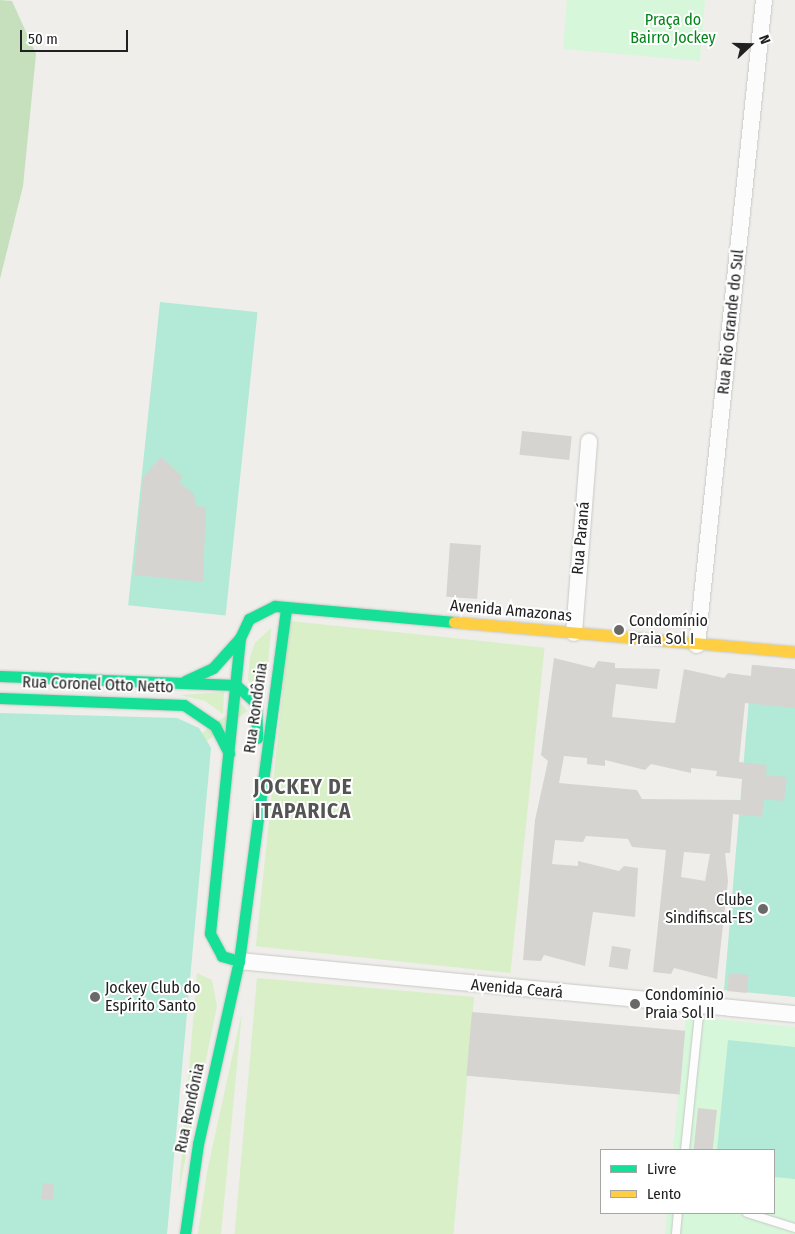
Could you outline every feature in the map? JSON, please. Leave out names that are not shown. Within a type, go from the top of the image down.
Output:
[{"type":"street","name":"Rua Rio Grande do Sul","points":[[697,645],[764,0]]},
{"type":"street","name":"Rua Paraná","points":[[574,633],[589,442]]},
{"type":"street","name":"Avenida Amazonas","points":[[177,683],[213,668],[240,638],[255,614],[268,607],[286,607],[697,645],[795,652]]},
{"type":"street","name":"Rua Rondônia","points":[[186,1234],[198,1144],[239,961],[286,607]]},
{"type":"street","name":"Rua Rondônia","points":[[239,961],[222,956],[210,933],[240,638]]},
{"type":"street","name":"Rua Coronel Otto Netto","points":[[0,676],[236,686]]},
{"type":"street","points":[[236,686],[249,693],[257,710],[258,819]]},
{"type":"street","name":"Rua Coronel Otto Netto","points":[[0,698],[184,705],[216,726],[229,755]]},
{"type":"street","name":"Avenida Ceará","points":[[239,961],[795,1014]]},
{"type":"lane","points":[[685,1149],[700,1005]]},
{"type":"lane","points":[[676,1234],[678,1214]]},
{"type":"lane","points":[[750,1214],[795,1228]]},
{"type":"green space","points":[[0,0],[12,1],[36,54],[23,186],[0,279]]},
{"type":"green space","name":"Praça do Bairro Jockey","points":[[567,0],[705,0],[700,61],[563,49]]},
{"type":"green space","points":[[160,302],[257,312],[226,616],[128,605]]},
{"type":"green space","points":[[290,621],[545,648],[510,973],[256,946]]},
{"type":"green space","points":[[271,628],[266,687],[261,694],[248,680],[250,657],[255,643]]},
{"type":"green space","name":"Clube Sindifiscal-ES","points":[[752,665],[795,669],[795,997],[724,990]]},
{"type":"green space","points":[[224,692],[223,714],[205,701],[181,695]]},
{"type":"green space","points":[[242,704],[247,711],[61,846],[56,839]]},
{"type":"green space","name":"Jockey Club do Espírito Santo","points":[[0,713],[177,718],[199,728],[211,748],[167,1234],[0,1234]]},
{"type":"green space","points":[[197,973],[212,980],[217,1006],[179,1190]]},
{"type":"green space","points":[[257,978],[474,997],[453,1234],[235,1234]]},
{"type":"green space","points":[[242,1012],[221,1234],[198,1234],[207,1172]]},
{"type":"green space","points":[[686,1016],[795,1027],[795,1234],[665,1234],[667,1214],[775,1214],[775,1149],[673,1149]]},
{"type":"green space","points":[[728,1040],[795,1047],[795,1179],[775,1177],[775,1149],[717,1149]]},
{"type":"building","points":[[522,431],[572,436],[569,460],[519,455]]},
{"type":"building","points":[[161,457],[183,477],[179,482],[194,494],[196,506],[206,507],[203,582],[134,575],[143,477]]},
{"type":"building","points":[[450,543],[481,545],[477,599],[446,597]]},
{"type":"building","points":[[554,658],[594,668],[598,661],[615,663],[615,668],[660,669],[657,689],[616,684],[612,717],[675,723],[684,669],[724,678],[728,673],[751,676],[752,665],[795,669],[795,708],[745,703],[739,762],[767,765],[766,775],[787,777],[784,801],[764,799],[762,817],[733,814],[730,853],[725,853],[728,881],[717,979],[674,968],[671,974],[653,972],[666,850],[632,847],[628,839],[586,836],[583,842],[555,840],[552,864],[578,866],[578,861],[619,871],[624,866],[638,868],[635,917],[593,912],[585,966],[544,955],[541,961],[523,960],[535,820],[548,761],[541,755]],"holes":[[[564,756],[587,758],[587,764],[605,766],[605,760],[645,770],[651,764],[691,773],[691,768],[717,771],[716,776],[742,779],[741,800],[642,799],[637,790],[559,783]],[[684,852],[710,854],[705,881],[681,877]]]},
{"type":"building","points":[[612,946],[631,949],[627,970],[609,967]]},
{"type":"building","points":[[729,973],[749,975],[747,993],[727,991]]},
{"type":"building","points":[[472,1012],[685,1031],[680,1094],[466,1076]]},
{"type":"building","points":[[698,1108],[717,1110],[713,1149],[694,1149]]},
{"type":"building","points":[[43,1183],[54,1184],[53,1200],[42,1199]]},
{"type":"traffic: fast","points":[[239,961],[222,956],[210,933],[240,638],[249,619],[275,606],[454,622]]},
{"type":"traffic: fast","points":[[185,1234],[198,1144],[239,961],[286,607]]},
{"type":"traffic: fast","points":[[185,681],[213,668],[240,638]]},
{"type":"traffic: fast","points":[[0,676],[236,685],[256,703],[257,738]]},
{"type":"traffic: fast","points":[[0,698],[184,705],[215,726],[229,754]]},
{"type":"traffic: slow","points":[[454,622],[795,652]]},
{"type":"place","name":"Condomínio Praia Sol I","points":[[619,630]]},
{"type":"place","name":"Clube Sindifiscal-ES","points":[[763,909]]},
{"type":"place","name":"Jockey Club do Espírito Santo","points":[[95,997]]},
{"type":"place","name":"Condomínio Praia Sol II","points":[[635,1004]]},
{"type":"district","name":"JOCKEY DE ITAPARICA","points":[[303,799]]}]
